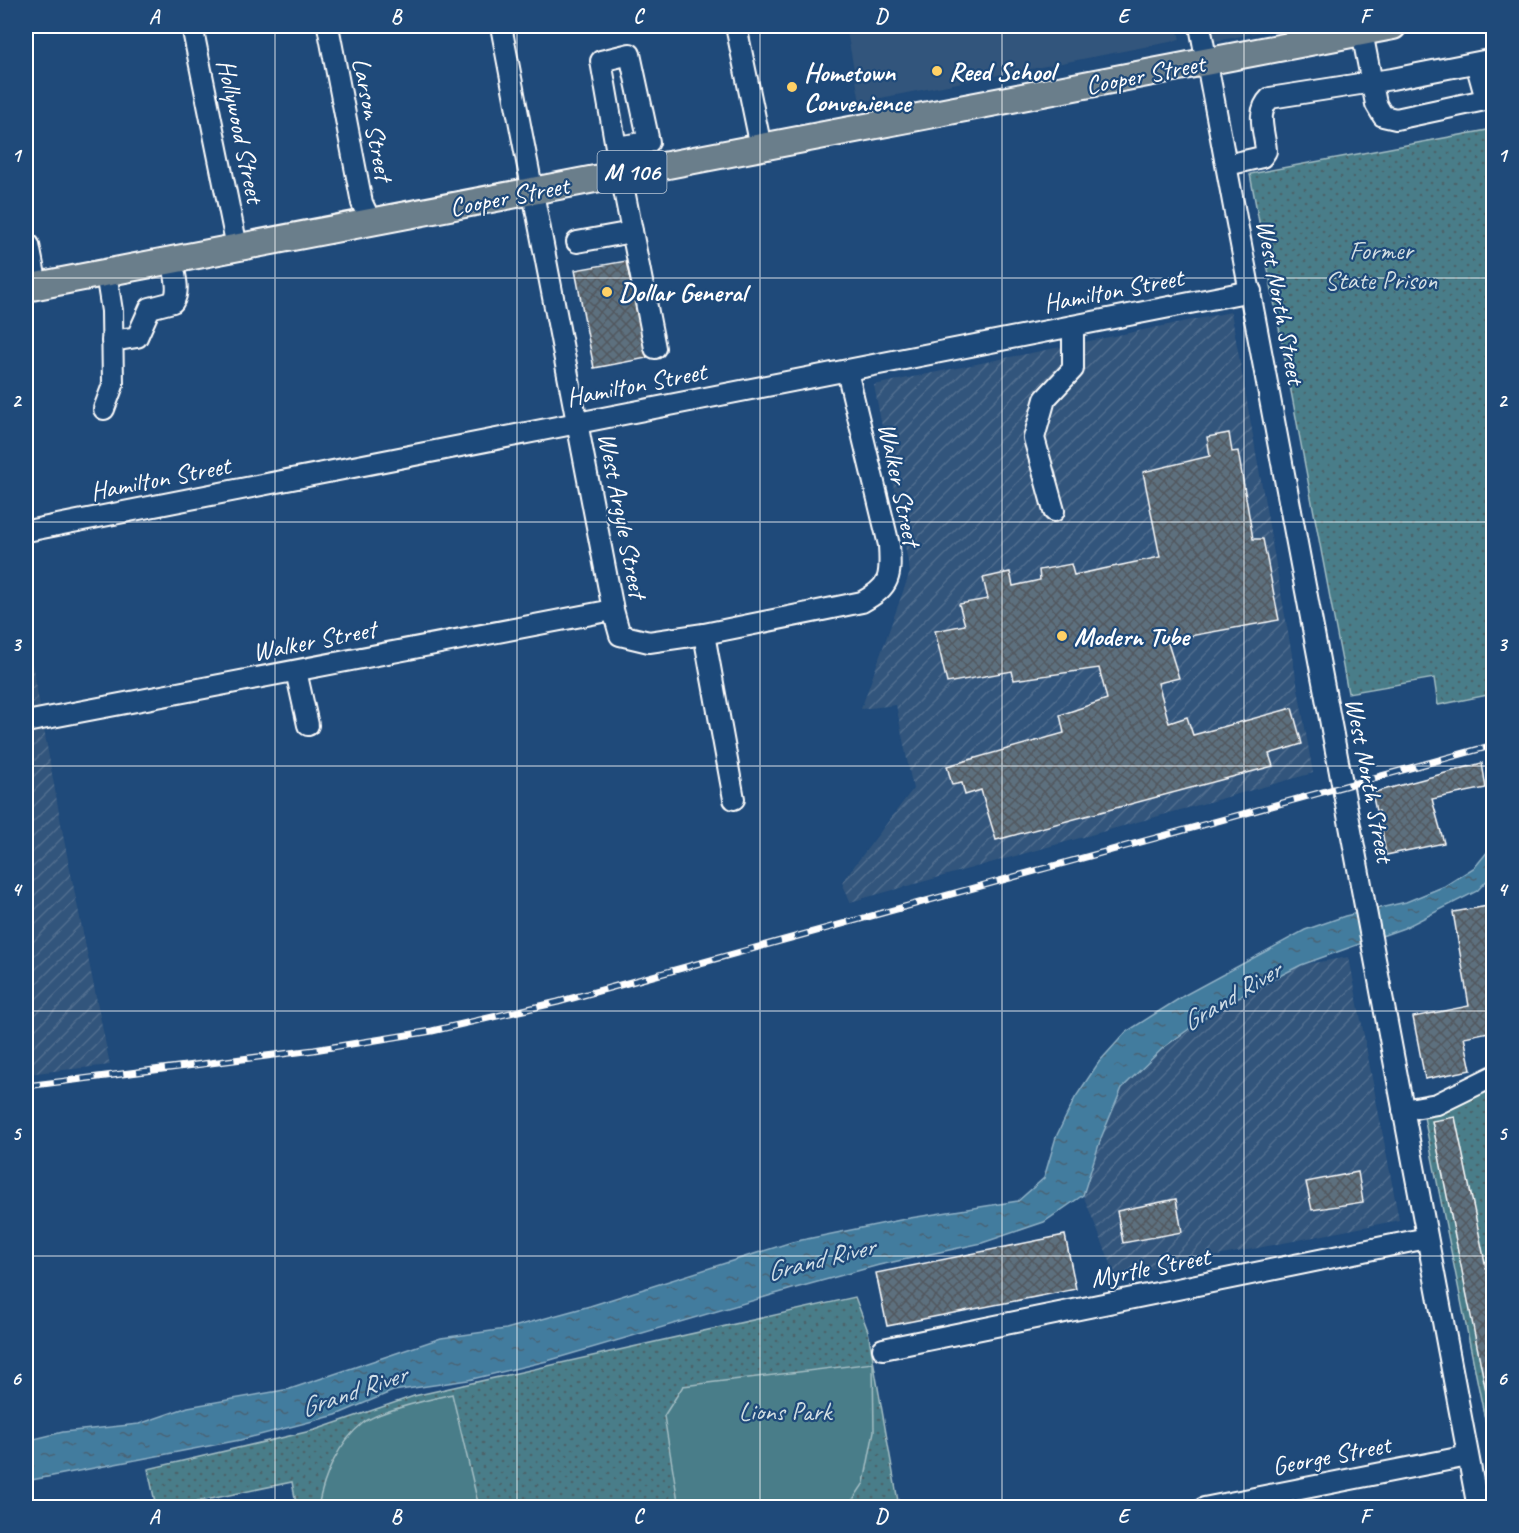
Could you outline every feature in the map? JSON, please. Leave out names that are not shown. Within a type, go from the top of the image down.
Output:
[{"type":"main road","name":"M 106","points":[[1362,32],[1393,26]]},
{"type":"main road","name":"Cooper Street","points":[[31,287],[1362,32]]},
{"type":"street","name":"Hollywood Street","points":[[192,26],[237,247]]},
{"type":"street","name":"Larson Street","points":[[328,26],[362,203],[371,222]]},
{"type":"street","name":"West Argyle Street","points":[[501,26],[613,610],[620,635]]},
{"type":"street","points":[[736,26],[761,147]]},
{"type":"street","name":"West North Street","points":[[1200,26],[1478,1508]]},
{"type":"street","points":[[1227,165],[1262,157],[1266,151],[1260,115],[1264,104],[1270,98],[1372,82],[1485,61],[1490,99],[1396,119],[1383,116],[1376,104],[1372,82],[1362,32]]},
{"type":"street","points":[[640,143],[633,172],[632,232],[655,348]]},
{"type":"street","points":[[577,242],[632,232]]},
{"type":"street","points":[[26,246],[29,245],[31,287]]},
{"type":"street","points":[[112,341],[137,337],[150,308],[173,302],[176,297],[176,281],[172,260]]},
{"type":"street","points":[[104,410],[113,385],[112,311],[106,273]]},
{"type":"street","name":"Hamilton Street","points":[[32,530],[1251,291]]},
{"type":"street","points":[[1054,511],[1034,438],[1045,399],[1073,369],[1073,326]]},
{"type":"street","name":"Walker Street","points":[[620,635],[649,642],[704,634],[862,602],[878,593],[886,585],[890,566],[889,545],[847,370]]},
{"type":"street","name":"Walker Street","points":[[26,722],[613,610]]},
{"type":"street","points":[[704,634],[734,799]]},
{"type":"street","points":[[296,671],[308,725]]},
{"type":"street","points":[[1403,1110],[1437,1104],[1494,1076]]},
{"type":"street","name":"Myrtle Street","points":[[883,1349],[1427,1238]]},
{"type":"street","name":"George Street","points":[[1204,1508],[1468,1456]]},
{"type":"shaded area","name":"Reed School","points":[[846,26],[1177,26],[1180,40],[860,102]]},
{"type":"shaded area","points":[[1207,26],[1292,26],[1211,42]]},
{"type":"shaded area","points":[[1231,312],[1313,773],[850,902],[842,882],[913,789],[896,705],[861,709],[910,572],[874,385]]},
{"type":"shaded area","points":[[26,630],[64,840],[110,1065],[26,1074]]},
{"type":"shaded area","points":[[1349,957],[1399,1220],[1116,1276],[1083,1195],[1101,1138],[1122,1088],[1163,1048],[1219,1007],[1301,965]]},
{"type":"green space","name":"Former State Prison","points":[[1493,129],[1493,694],[1438,705],[1434,678],[1348,693],[1250,174]]},
{"type":"green space","points":[[1493,1079],[1493,1459],[1424,1117]]},
{"type":"green space","name":"Lions Park","points":[[855,1297],[868,1331],[899,1507],[297,1508],[292,1482],[172,1507],[156,1507],[148,1469],[315,1430],[414,1396]]},
{"type":"green space","points":[[873,1363],[874,1431],[864,1483],[848,1507],[679,1507],[664,1416],[683,1386]]},
{"type":"green space","points":[[452,1394],[479,1507],[318,1507],[333,1461],[346,1440],[363,1423],[392,1410]]},
{"type":"water","name":"Grand River","points":[[1493,845],[1493,874],[1477,891],[1404,928],[1301,965],[1219,1007],[1163,1048],[1122,1088],[1101,1138],[1083,1195],[1044,1222],[982,1243],[879,1265],[547,1361],[468,1380],[393,1391],[336,1415],[240,1440],[26,1481],[26,1441],[63,1432],[139,1424],[188,1407],[290,1389],[441,1338],[506,1329],[590,1306],[792,1242],[910,1218],[1018,1201],[1044,1178],[1056,1137],[1075,1098],[1099,1062],[1126,1032],[1185,995],[1305,930],[1345,916],[1406,902],[1445,886],[1475,867]]},
{"type":"building","points":[[626,261],[647,358],[594,368],[575,270]]},
{"type":"building","name":"Modern Tube","points":[[1229,433],[1232,452],[1238,451],[1253,539],[1263,539],[1279,620],[1167,640],[1179,678],[1158,683],[1169,723],[1187,717],[1193,735],[1292,708],[1302,744],[1269,754],[1273,766],[996,840],[981,790],[965,795],[962,783],[952,785],[947,766],[1064,733],[1060,715],[1107,699],[1099,668],[1014,680],[1012,671],[947,683],[935,631],[965,625],[959,604],[988,599],[983,578],[1010,572],[1013,586],[1040,580],[1039,570],[1071,564],[1074,575],[1160,557],[1143,472],[1210,456],[1207,437]]},
{"type":"building","points":[[1482,763],[1486,788],[1432,799],[1444,843],[1386,855],[1379,811],[1376,811],[1372,793]]},
{"type":"building","points":[[1494,905],[1494,1031],[1464,1037],[1471,1070],[1425,1079],[1413,1017],[1469,1006],[1453,912]]},
{"type":"building","points":[[1455,1117],[1494,1306],[1494,1401],[1488,1401],[1432,1121]]},
{"type":"building","points":[[1358,1172],[1363,1202],[1312,1210],[1306,1182]]},
{"type":"building","points":[[1176,1199],[1182,1232],[1123,1243],[1117,1211]]},
{"type":"building","points":[[1065,1235],[1076,1289],[887,1326],[876,1273]]},
{"type":"railway","points":[[26,1086],[314,1050],[432,1031],[558,1002],[1494,745]]},
{"type":"place","name":"Reed School","points":[[937,71]]},
{"type":"place","name":"Hometown Convenience","points":[[792,87]]},
{"type":"place","name":"Dollar General","points":[[607,292]]},
{"type":"place","name":"Modern Tube","points":[[1062,636]]}]
